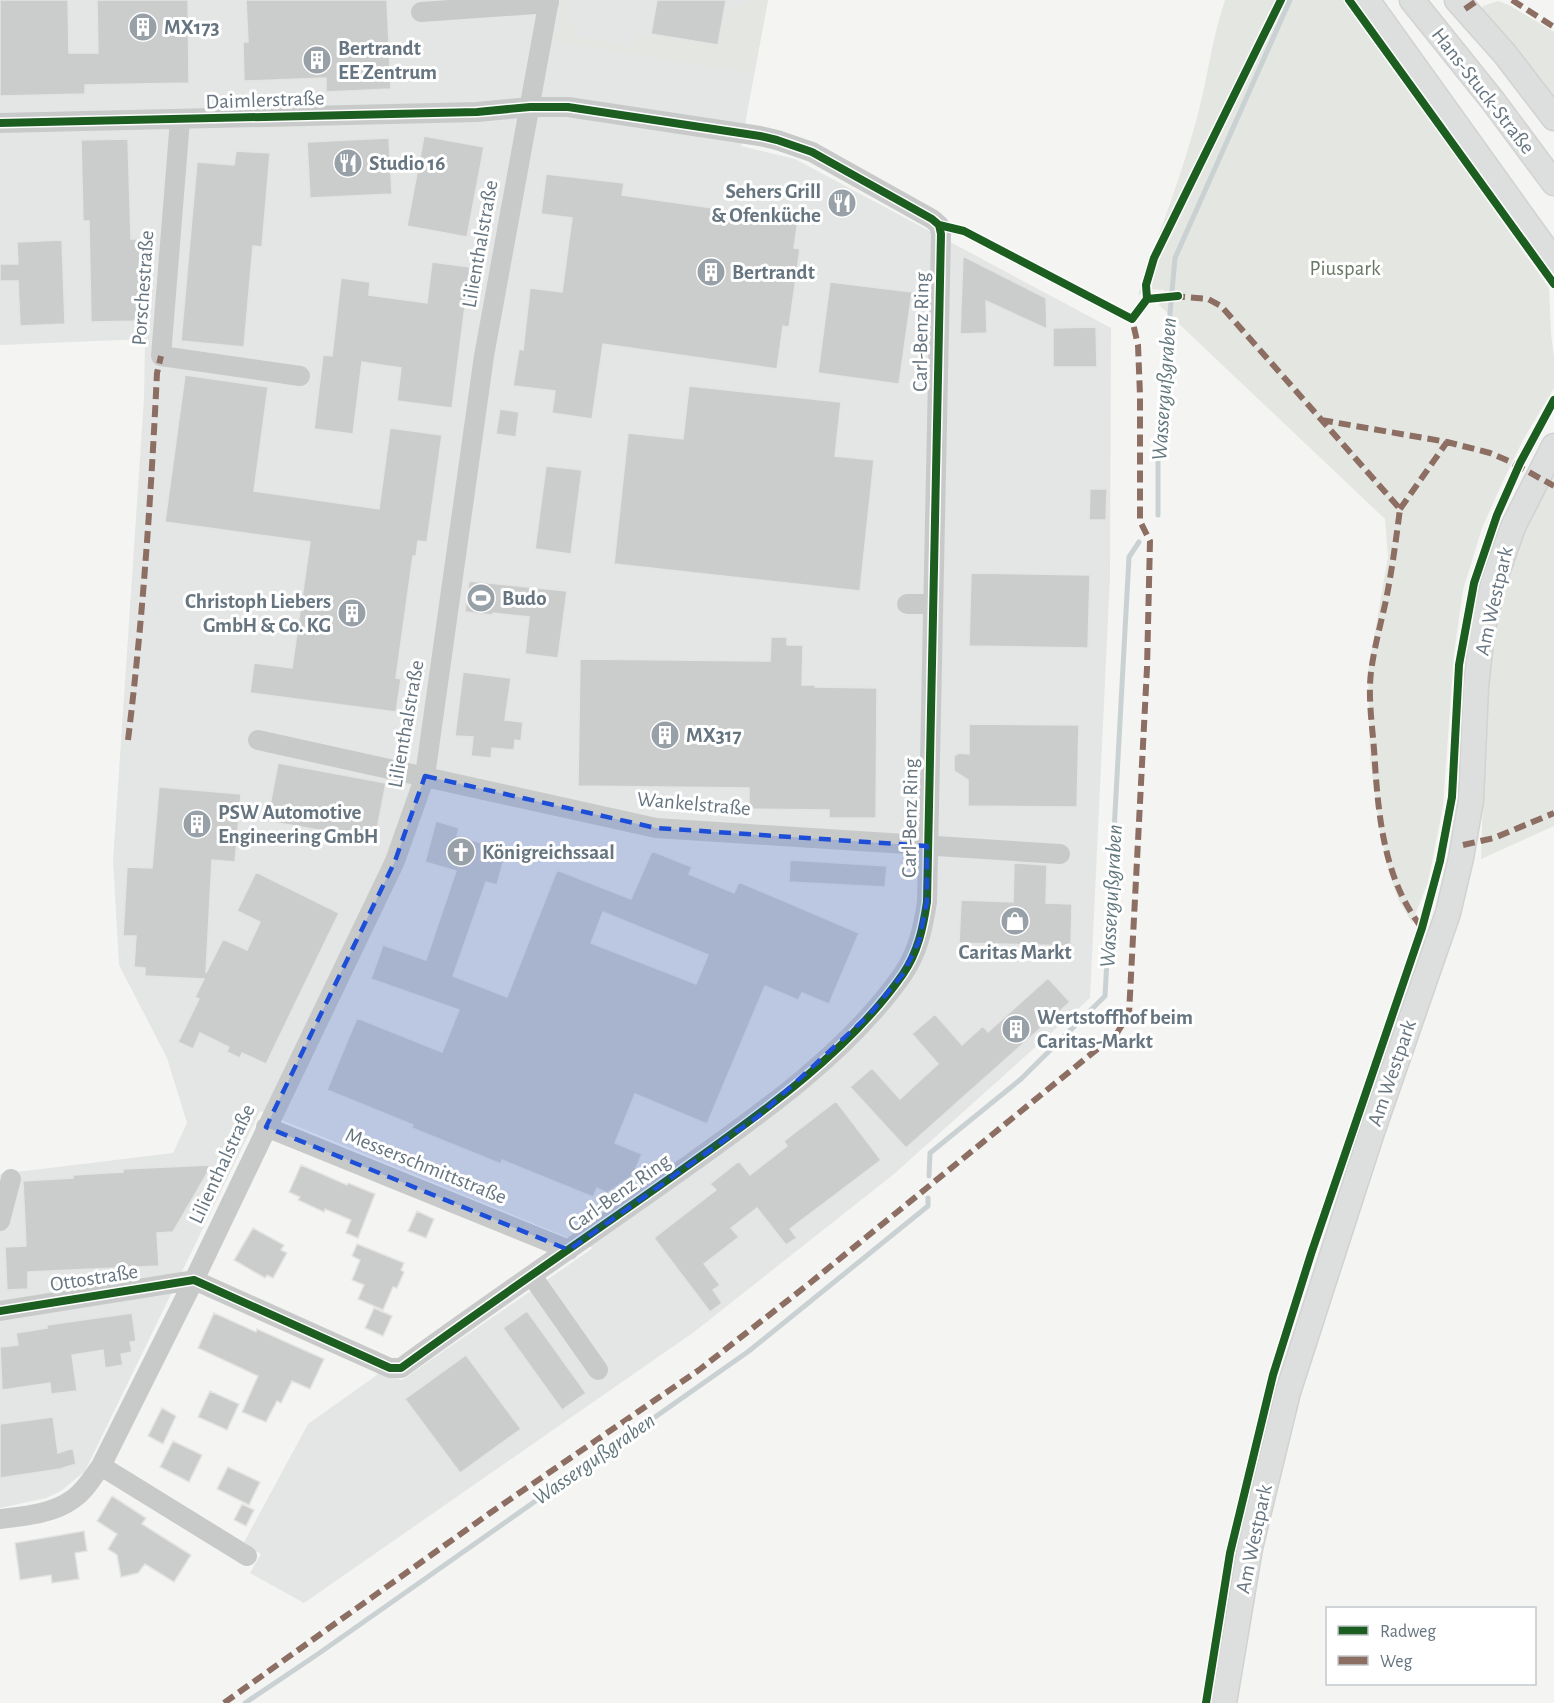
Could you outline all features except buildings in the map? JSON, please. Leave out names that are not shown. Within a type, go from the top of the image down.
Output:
[{"type":"main road","points":[[1367,0],[1554,261]]},
{"type":"main road","name":"Hans-Stuck-Straße","points":[[1412,0],[1493,101],[1554,183]]},
{"type":"main road","points":[[1456,0],[1505,54],[1554,118]]},
{"type":"main road","name":"Am Westpark","points":[[1224,1703],[1250,1548],[1288,1392],[1368,1143],[1448,913],[1471,800],[1476,687],[1481,643],[1493,584],[1513,527],[1554,446]]},
{"type":"street","points":[[421,12],[549,2]]},
{"type":"street","name":"Lilienthalstraße","points":[[0,1520],[52,1510],[72,1500],[87,1486],[101,1466],[194,1280],[395,861],[425,776],[484,356],[549,2]]},
{"type":"street","name":"Daimlerstraße","points":[[0,123],[477,112],[530,107]]},
{"type":"street","name":"Carl-Benz Ring","points":[[194,1280],[395,1369],[401,1368],[760,1114],[852,1034],[903,974],[919,941],[927,902],[933,604],[931,406],[941,234],[939,225],[936,221],[812,152],[777,140],[568,107],[530,107]]},
{"type":"street","name":"Porschestraße","points":[[180,120],[161,357],[300,376]]},
{"type":"street","points":[[907,604],[933,604]]},
{"type":"street","points":[[258,740],[425,776]]},
{"type":"street","name":"Wankelstraße","points":[[425,776],[656,828],[1060,854]]},
{"type":"street","name":"Messerschmittstraße","points":[[266,1126],[569,1250]]},
{"type":"street","points":[[0,1221],[11,1179]]},
{"type":"street","points":[[532,1276],[598,1371]]},
{"type":"street","name":"Ottostraße","points":[[0,1311],[194,1280]]},
{"type":"street","points":[[101,1466],[247,1556]]},
{"type":"highlighted area","points":[[425,776],[656,828],[927,846],[927,902],[919,941],[903,974],[870,1014],[760,1115],[569,1250],[266,1127],[395,861]]},
{"type":"shaded area","points":[[0,0],[768,0],[741,146],[795,159],[1111,328],[1110,576],[1090,998],[894,1174],[694,1332],[304,1603],[250,1573],[261,1554],[243,1544],[308,1424],[377,1375],[379,1370],[402,1380],[593,1248],[260,1111],[85,1471],[61,1491],[46,1498],[0,1508],[0,1174],[173,1153],[187,1123],[167,1058],[119,965],[113,861],[144,398],[145,339],[0,345]]},
{"type":"green space","points":[[563,0],[569,0],[565,21],[577,23],[576,37],[633,47],[635,35],[650,37],[651,34],[717,45],[721,23],[728,24],[731,4],[745,8],[748,0],[768,0],[754,73],[555,42]]},
{"type":"green space","name":"Piuspark","points":[[1225,0],[1345,0],[1549,288],[1554,388],[1523,440],[1502,483],[1482,528],[1463,590],[1454,653],[1443,806],[1428,882],[1412,923],[1398,899],[1389,872],[1380,831],[1370,759],[1368,672],[1388,557],[1385,519],[1159,305],[1165,290],[1149,289],[1138,295],[1189,147]]},
{"type":"green space","points":[[1498,1],[1509,5],[1554,32],[1554,99],[1480,12],[1483,6]]},
{"type":"green space","points":[[1554,471],[1554,826],[1481,859],[1485,739],[1494,631],[1524,528]]},
{"type":"waterway","name":"Wassergußgraben","points":[[1158,515],[1158,447],[1175,258],[1290,0]]},
{"type":"waterway","name":"Wassergußgraben","points":[[929,1176],[930,1153],[1021,1079],[1105,996],[1129,557],[1139,542]]},
{"type":"waterway","name":"Wassergußgraben","points":[[245,1703],[749,1351],[928,1206],[928,1198]]},
{"type":"marked path","points":[[1465,9],[1478,0]]},
{"type":"marked path","points":[[1512,0],[1554,27]]},
{"type":"marked path","points":[[1173,296],[1208,299],[1221,306],[1400,509],[1388,589],[1372,663],[1370,701],[1384,843],[1398,887],[1422,928]]},
{"type":"marked path","points":[[224,1703],[490,1513],[699,1370],[810,1283],[1117,1033],[1129,1014],[1147,668],[1150,541],[1140,521],[1140,395],[1138,345],[1132,319]]},
{"type":"marked path","points":[[128,740],[146,557],[157,373],[161,356]]},
{"type":"marked path","points":[[1321,420],[1447,442],[1490,453],[1554,486]]},
{"type":"marked path","points":[[1400,509],[1447,442]]},
{"type":"marked path","points":[[1463,845],[1494,838],[1554,813]]},
{"type":"cycle path","points":[[1147,299],[1146,285],[1154,258],[1281,0]]},
{"type":"cycle path","points":[[1349,0],[1554,284]]},
{"type":"cycle path","points":[[0,123],[477,112],[530,107],[568,107],[777,140],[812,152],[932,219],[939,225],[941,234],[927,902],[922,930],[913,957],[881,1003],[830,1056],[742,1127],[401,1368],[390,1368],[194,1280],[0,1311]]},
{"type":"cycle path","points":[[939,225],[964,231],[1132,319],[1147,299],[1178,296]]},
{"type":"cycle path","points":[[1206,1703],[1230,1553],[1273,1375],[1311,1254],[1422,928],[1440,861],[1452,797],[1459,665],[1474,583],[1497,515],[1520,463],[1554,400]]},
{"type":"place","name":"MX173","points":[[143,27]]},
{"type":"place","name":"Bertrandt EE Zentrum","points":[[317,60]]},
{"type":"place","name":"Studio 16","points":[[348,163]]},
{"type":"place","name":"Sehers Grill & Ofenküche","points":[[842,203]]},
{"type":"place","name":"Bertrandt","points":[[711,272]]},
{"type":"place","name":"Budo","points":[[481,598]]},
{"type":"place","name":"Christoph Liebers GmbH & Co. KG","points":[[352,613]]},
{"type":"place","name":"MX317","points":[[665,735]]},
{"type":"place","name":"PSW Automotive Engineering GmbH","points":[[197,824]]},
{"type":"place","name":"Königreichssaal","points":[[461,852]]},
{"type":"place","name":"Caritas Markt","points":[[1015,921]]},
{"type":"place","name":"Wertstoffhof beim Caritas-Markt","points":[[1016,1029]]}]
